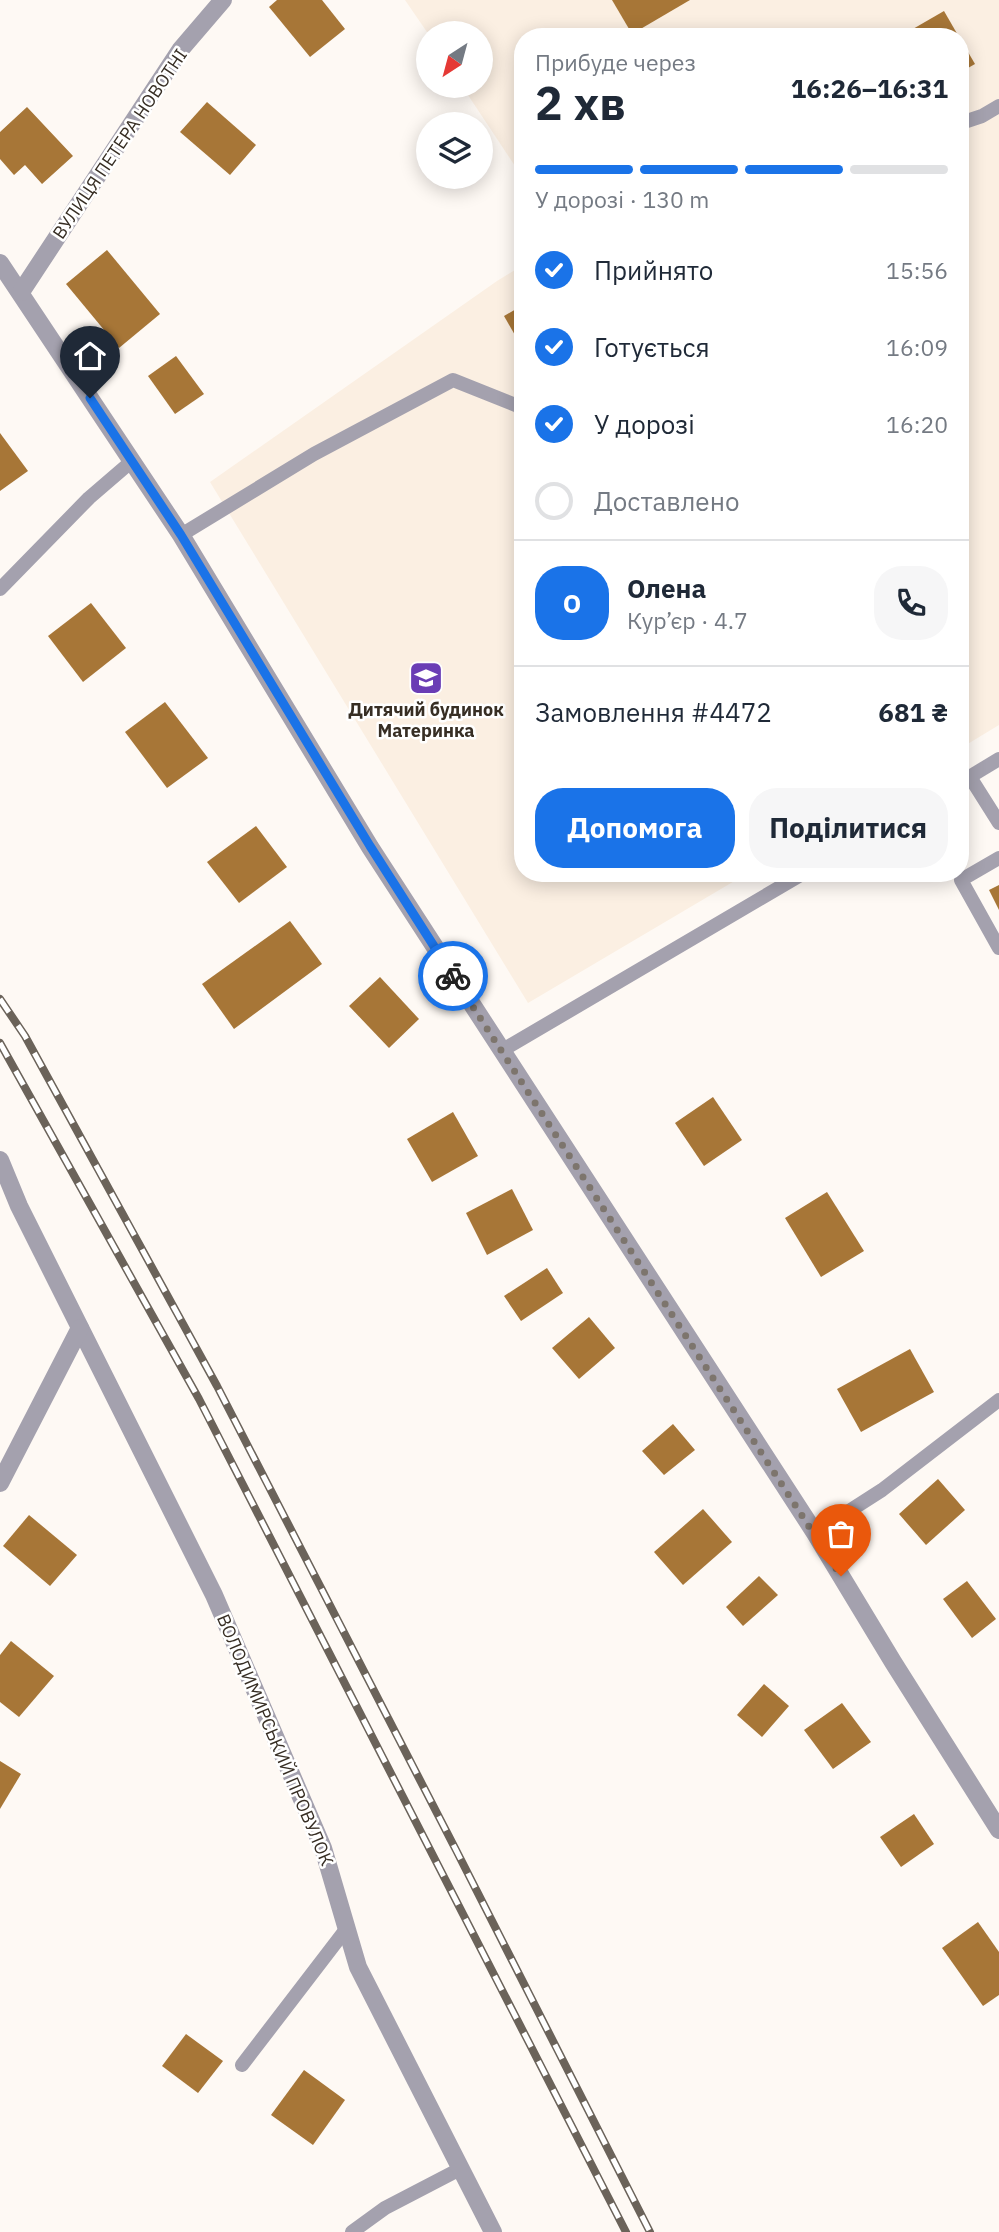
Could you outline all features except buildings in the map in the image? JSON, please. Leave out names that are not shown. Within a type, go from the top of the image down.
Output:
[{"type":"street","name":"ВУЛИЦЯ ПЕТЕРА НОВОТНІ","points":[[21,292],[181,49],[223,0]]},
{"type":"street","points":[[0,263],[181,535],[370,846],[500,1051],[815,1533],[999,1830]]},
{"type":"street","name":"ВОЛОДИМИРСЬКИЙ ПРОВУЛОК","points":[[0,1160],[19,1206],[214,1595],[323,1848],[358,1967],[493,2232]]},
{"type":"street","points":[[0,1483],[80,1328]]},
{"type":"lane","points":[[969,120],[999,106]]},
{"type":"lane","points":[[181,535],[314,454],[453,380],[514,404]]},
{"type":"lane","points":[[0,589],[89,498],[132,461]]},
{"type":"lane","points":[[969,777],[999,759]]},
{"type":"lane","points":[[969,784],[999,823]]},
{"type":"lane","points":[[969,875],[999,858]]},
{"type":"lane","points":[[500,1051],[789,882]]},
{"type":"lane","points":[[962,882],[999,948]]},
{"type":"lane","points":[[815,1533],[882,1490],[999,1400]]},
{"type":"lane","points":[[243,2065],[347,1928]]},
{"type":"lane","points":[[352,2232],[385,2208],[460,2169]]},
{"type":"shaded area","points":[[405,0],[999,0],[999,725],[969,743],[969,28],[514,28],[514,164],[493,133],[493,112],[479,112],[470,98],[494,98],[494,21],[419,21]]},
{"type":"shaded area","name":"Дитячий будинок Материнка","points":[[514,271],[514,882],[733,882],[528,1003],[210,482]]},
{"type":"railway","points":[[0,999],[25,1036],[217,1386],[650,2232]]},
{"type":"railway","points":[[0,1043],[199,1399],[626,2232]]},
{"type":"way so far","points":[[453,976],[841,1576]]},
{"type":"place","name":"Дитячий будинок Материнка","points":[[426,678]]},
{"type":"route","points":[[90,398],[181,535],[370,846],[453,976]]}]
